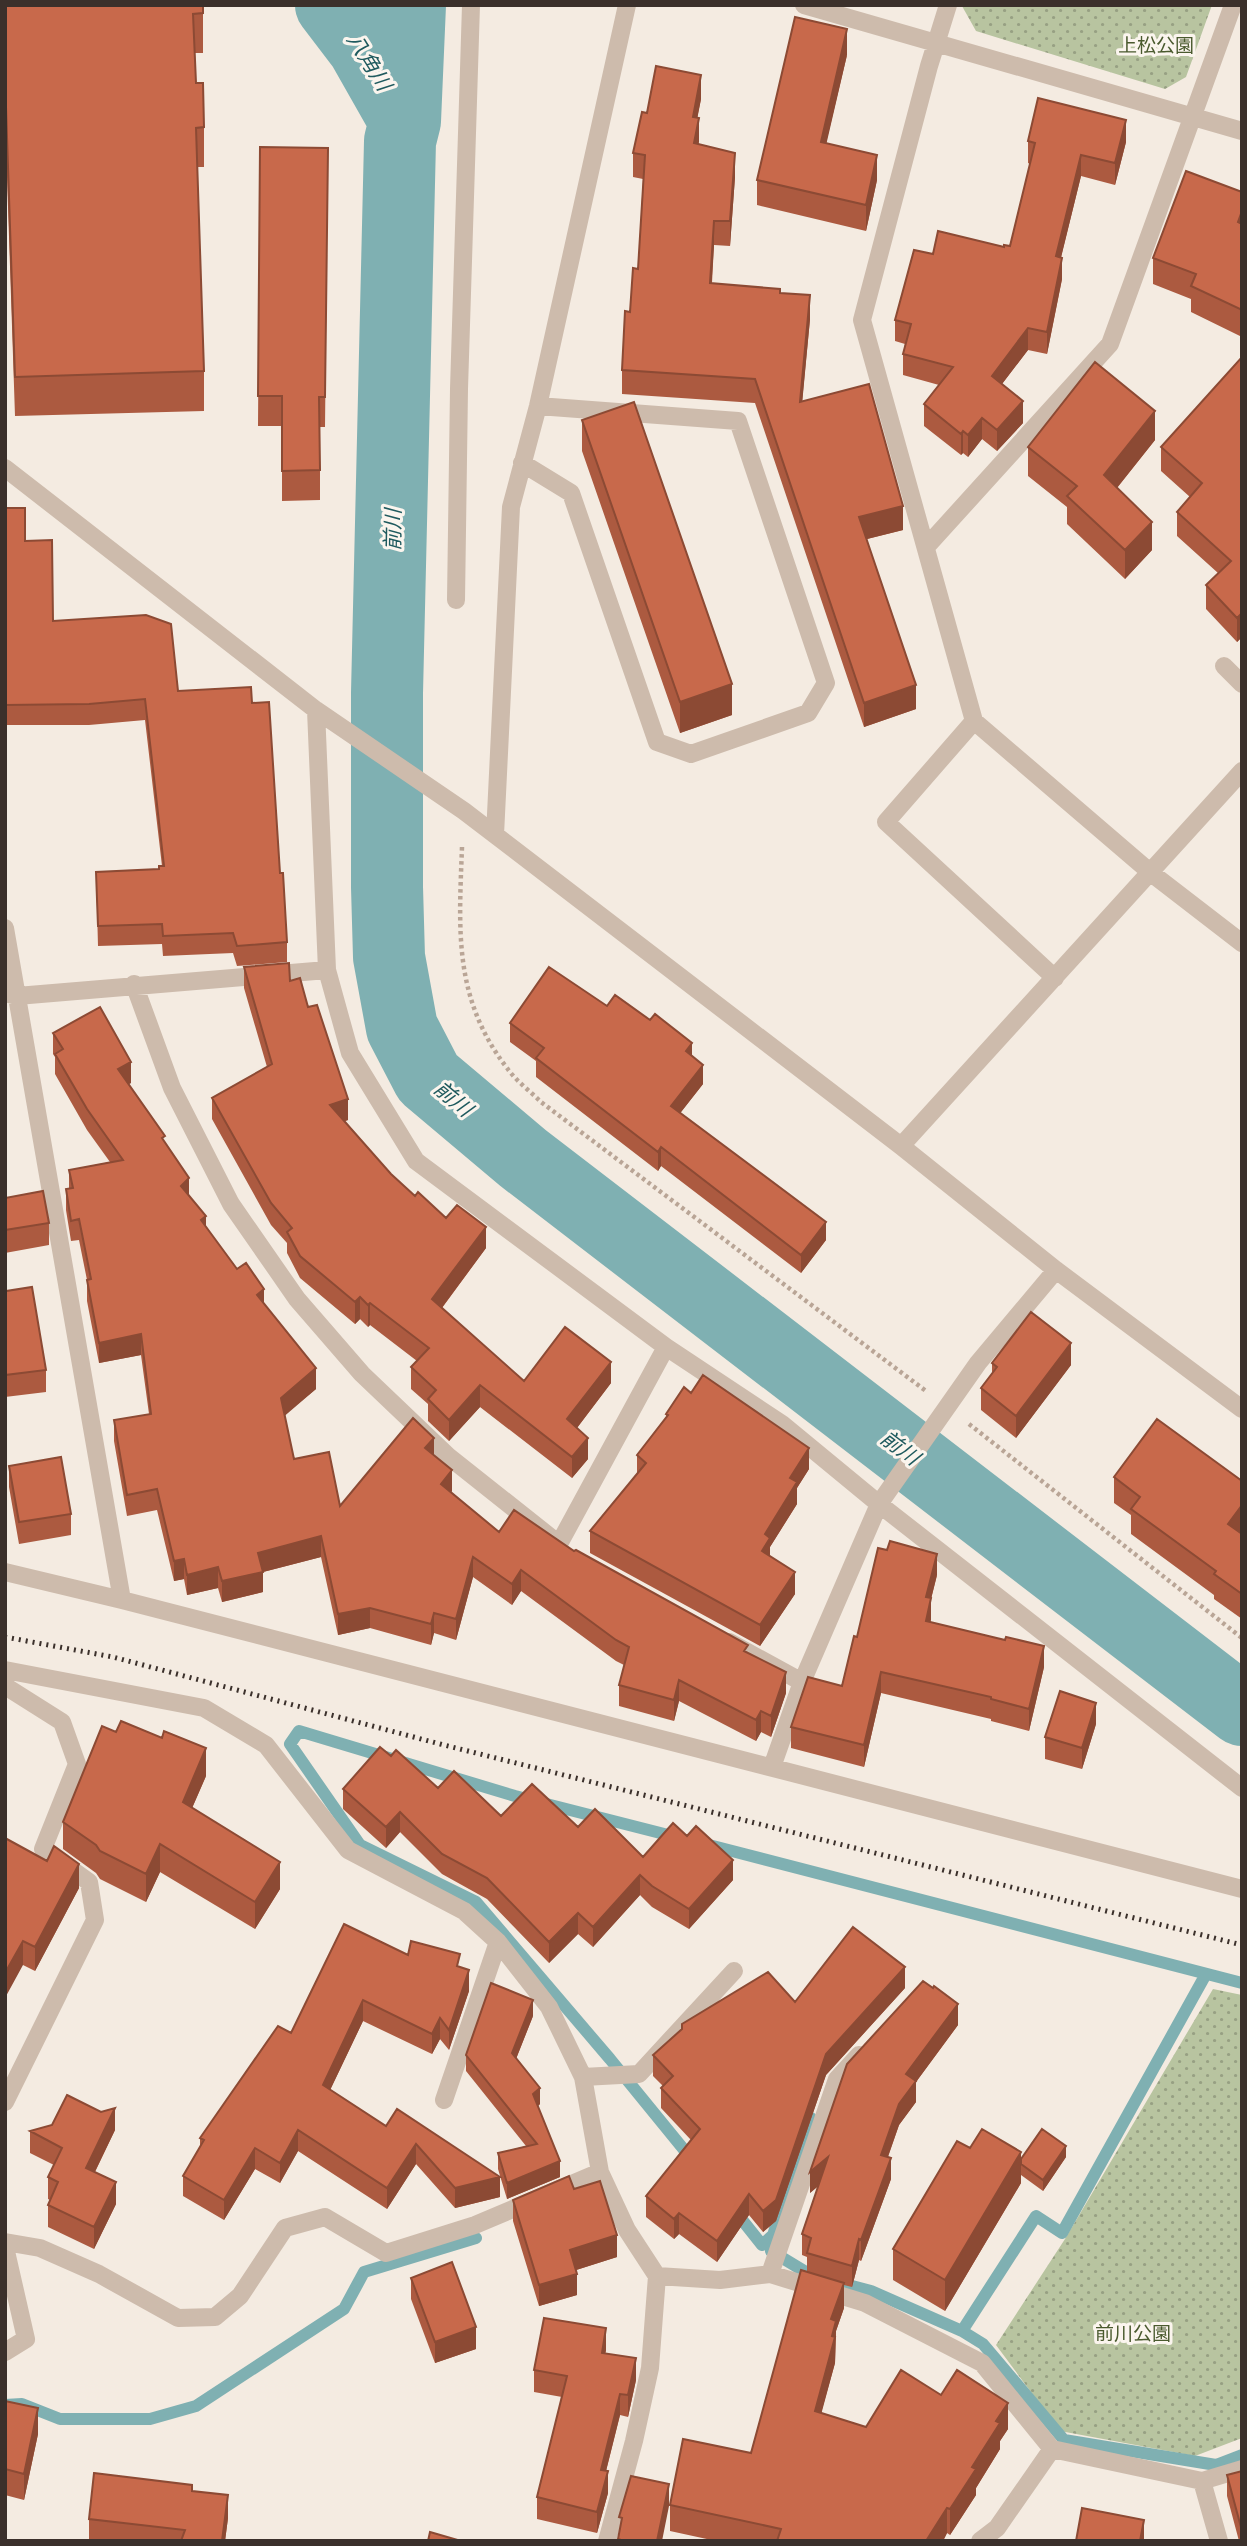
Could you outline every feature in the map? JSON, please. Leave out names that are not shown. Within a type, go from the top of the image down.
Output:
[{"type":"street","points":[[456,600],[459,389],[471,5]]},
{"type":"street","points":[[495,835],[511,506],[538,406],[627,5]]},
{"type":"street","points":[[804,5],[1242,131]]},
{"type":"street","points":[[948,5],[862,320],[974,721],[1150,872],[1242,943]]},
{"type":"street","points":[[927,546],[1110,344],[1233,5]]},
{"type":"street","points":[[522,463],[571,493],[657,742],[691,754],[808,713],[826,682],[738,421],[538,406]]},
{"type":"street","points":[[5,468],[317,711],[495,835],[901,1146],[1055,1270],[1242,1409]]},
{"type":"street","points":[[1224,666],[1242,684]]},
{"type":"street","points":[[317,711],[327,970],[350,1053],[416,1161],[666,1347],[782,1424],[1242,1788]]},
{"type":"street","points":[[974,721],[886,822],[1055,978]]},
{"type":"street","points":[[901,1146],[1242,771]]},
{"type":"street","points":[[5,928],[11,994],[122,1600]]},
{"type":"street","points":[[11,994],[327,970]]},
{"type":"street","points":[[134,984],[172,1088],[231,1204],[296,1299],[362,1374],[448,1456],[565,1548],[666,1347]]},
{"type":"street","points":[[772,1767],[802,1682],[879,1503],[978,1363],[1055,1270]]},
{"type":"street","points":[[5,1573],[122,1600],[1242,1889]]},
{"type":"street","points":[[708,1631],[802,1682]]},
{"type":"street","points":[[5,1670],[204,1708],[266,1745],[348,1850],[464,1911],[498,1942],[549,2007],[588,2076],[600,2172],[627,2230],[657,2276],[650,2368],[607,2541]]},
{"type":"street","points":[[5,1686],[61,1723],[77,1764],[43,1849],[89,1882],[95,1920],[5,2102]]},
{"type":"street","points":[[444,2100],[498,1942]]},
{"type":"street","points":[[588,2076],[639,2074],[734,1971]]},
{"type":"street","points":[[771,2273],[837,2079],[871,2042]]},
{"type":"street","points":[[5,2352],[26,2339],[5,2245],[40,2248],[99,2274],[178,2318],[215,2317],[240,2296],[285,2228],[325,2217],[386,2253],[475,2225],[600,2172]]},
{"type":"street","points":[[657,2276],[720,2280],[771,2273],[865,2303],[982,2363],[1052,2449],[1202,2481],[1242,2469]]},
{"type":"street","points":[[980,2541],[997,2528],[1052,2449]]},
{"type":"street","points":[[1202,2481],[1219,2541]]},
{"type":"path","points":[[460,809],[459,933],[465,981],[482,1026],[507,1069],[541,1102],[945,1407],[1242,1638]]},
{"type":"green space","name":"上松公園","points":[[1212,5],[1186,77],[1165,89],[976,31],[962,6]]},
{"type":"green space","name":"前川公園","points":[[1213,1989],[1242,1995],[1242,2438],[1195,2456],[1060,2431],[996,2345],[1065,2239]]},
{"type":"building","points":[[5,5],[203,5],[203,13],[193,14],[196,83],[203,83],[204,127],[196,128],[204,371],[15,377]]},
{"type":"building","points":[[795,17],[847,29],[821,142],[877,155],[866,205],[757,180]]},
{"type":"building","points":[[656,66],[701,75],[693,117],[699,118],[694,143],[735,153],[730,221],[714,221],[710,283],[780,289],[780,293],[810,295],[800,402],[869,384],[903,506],[859,517],[916,685],[864,703],[755,379],[622,370],[625,311],[630,312],[633,268],[638,269],[645,155],[633,153],[642,112],[647,113]]},
{"type":"building","points":[[1038,98],[1126,120],[1115,163],[1081,155],[1056,256],[1062,258],[1047,332],[1028,328],[992,376],[1023,401],[997,430],[982,418],[968,435],[963,431],[961,434],[924,404],[953,367],[903,354],[911,324],[895,320],[914,250],[933,254],[938,231],[1004,247],[1010,246],[1035,143],[1028,141]]},
{"type":"building","points":[[260,147],[328,148],[325,397],[319,397],[320,470],[282,471],[282,396],[258,396]]},
{"type":"building","points":[[1186,171],[1242,192],[1242,211],[1238,222],[1242,224],[1242,310],[1191,286],[1196,274],[1153,258]]},
{"type":"building","points":[[1242,357],[1242,613],[1237,618],[1206,585],[1231,561],[1177,512],[1202,483],[1161,447]]},
{"type":"building","points":[[1095,362],[1155,411],[1104,475],[1152,522],[1125,550],[1067,496],[1077,486],[1028,447]]},
{"type":"building","points":[[634,402],[732,684],[680,702],[582,420]]},
{"type":"building","points":[[5,508],[25,508],[25,541],[52,540],[53,621],[146,615],[171,624],[178,691],[251,687],[252,703],[269,702],[287,942],[237,946],[233,933],[163,936],[162,924],[98,926],[96,872],[159,869],[159,866],[164,866],[145,699],[89,704],[5,705]]},
{"type":"building","points":[[289,963],[290,981],[300,978],[308,1007],[317,1005],[348,1099],[330,1105],[391,1174],[415,1196],[418,1192],[446,1218],[457,1205],[486,1227],[432,1299],[524,1381],[565,1327],[611,1362],[567,1419],[588,1438],[572,1457],[480,1385],[449,1420],[428,1399],[436,1390],[411,1367],[429,1348],[370,1303],[368,1305],[360,1297],[355,1302],[300,1256],[287,1232],[292,1228],[271,1203],[212,1098],[272,1064],[244,967]]},
{"type":"building","points":[[549,967],[607,1006],[615,995],[650,1020],[655,1014],[692,1043],[686,1051],[703,1065],[671,1106],[826,1222],[801,1255],[661,1147],[658,1152],[536,1058],[544,1048],[510,1023]]},
{"type":"building","points":[[100,1007],[131,1062],[118,1069],[165,1136],[162,1138],[189,1178],[181,1186],[206,1216],[201,1220],[237,1269],[246,1263],[264,1289],[257,1295],[316,1368],[281,1398],[294,1459],[329,1452],[340,1506],[413,1418],[434,1438],[425,1448],[452,1470],[441,1484],[499,1532],[514,1510],[574,1551],[748,1645],[744,1651],[786,1672],[771,1716],[761,1711],[756,1720],[679,1680],[674,1700],[619,1685],[629,1647],[521,1570],[512,1584],[473,1557],[456,1619],[434,1613],[431,1624],[370,1608],[338,1614],[321,1536],[258,1553],[263,1572],[222,1581],[218,1567],[187,1575],[184,1559],[174,1561],[157,1489],[127,1495],[114,1420],[151,1414],[141,1334],[99,1343],[87,1280],[91,1279],[79,1219],[71,1221],[66,1189],[73,1188],[69,1170],[123,1160],[87,1109],[55,1054],[63,1049],[53,1033]]},
{"type":"building","points":[[43,1191],[49,1223],[5,1230],[5,1198]]},
{"type":"building","points":[[5,1286],[6,1291],[32,1287],[46,1370],[5,1375]]},
{"type":"building","points":[[1031,1312],[1071,1343],[1016,1416],[981,1388],[997,1367],[992,1363]]},
{"type":"building","points":[[703,1375],[809,1448],[790,1478],[797,1482],[765,1534],[770,1538],[762,1551],[795,1572],[760,1625],[590,1531],[646,1463],[637,1455],[668,1415],[666,1414],[684,1387],[691,1393]]},
{"type":"building","points":[[1157,1419],[1242,1481],[1242,1505],[1228,1524],[1242,1534],[1242,1594],[1214,1574],[1216,1571],[1131,1509],[1140,1497],[1114,1477]]},
{"type":"building","points":[[61,1457],[71,1514],[19,1522],[9,1466]]},
{"type":"building","points":[[890,1541],[937,1554],[926,1597],[931,1598],[926,1621],[1005,1640],[1006,1637],[1044,1646],[1029,1709],[991,1697],[881,1672],[864,1745],[791,1727],[808,1677],[842,1686],[854,1636],[857,1637],[878,1548],[887,1550]]},
{"type":"building","points":[[1060,1691],[1096,1703],[1082,1748],[1045,1737]]},
{"type":"building","points":[[121,1721],[162,1738],[164,1731],[206,1748],[183,1802],[280,1862],[255,1902],[160,1844],[146,1874],[100,1851],[96,1845],[63,1822],[102,1726],[116,1732]]},
{"type":"building","points":[[380,1747],[391,1756],[396,1750],[438,1788],[454,1771],[501,1816],[532,1784],[578,1827],[595,1809],[643,1857],[673,1823],[687,1836],[696,1826],[733,1860],[689,1909],[652,1886],[640,1875],[593,1927],[578,1913],[549,1942],[487,1878],[442,1854],[400,1812],[386,1827],[343,1789]]},
{"type":"building","points":[[5,1838],[47,1861],[54,1846],[79,1864],[35,1947],[23,1941],[5,1973]]},
{"type":"building","points":[[344,1924],[408,1955],[411,1941],[460,1954],[457,1966],[469,1970],[449,2030],[440,2018],[432,2034],[363,2000],[323,2085],[386,2126],[397,2109],[500,2177],[455,2188],[416,2144],[387,2188],[298,2130],[280,2163],[255,2148],[224,2200],[183,2176],[204,2140],[200,2138],[278,2026],[291,2033]]},
{"type":"building","points":[[853,1927],[905,1967],[826,2054],[776,2200],[763,2211],[749,2194],[717,2241],[679,2213],[674,2219],[646,2196],[700,2129],[661,2088],[673,2076],[653,2055],[682,2029],[682,2024],[768,1972],[795,2002]]},
{"type":"building","points":[[923,1981],[958,2004],[906,2074],[916,2081],[899,2104],[881,2155],[891,2158],[861,2240],[859,2239],[852,2266],[807,2253],[811,2238],[802,2234],[828,2157],[810,2172],[847,2064]]},
{"type":"building","points":[[491,1983],[533,2000],[512,2053],[540,2088],[533,2094],[560,2161],[507,2183],[498,2153],[537,2144],[466,2055]]},
{"type":"building","points":[[67,2095],[101,2112],[115,2108],[86,2168],[116,2182],[94,2227],[48,2205],[58,2182],[48,2177],[62,2148],[30,2131],[52,2125]]},
{"type":"building","points":[[982,2129],[1021,2152],[945,2280],[893,2249],[957,2141],[970,2148]]},
{"type":"building","points":[[1042,2129],[1066,2146],[1043,2180],[1021,2164],[1021,2159]]},
{"type":"building","points":[[569,2176],[574,2189],[600,2181],[617,2235],[570,2250],[577,2274],[539,2285],[513,2200]]},
{"type":"building","points":[[452,2262],[476,2327],[435,2342],[411,2278]]},
{"type":"building","points":[[801,2270],[844,2283],[831,2319],[836,2321],[832,2336],[835,2337],[815,2411],[866,2427],[901,2370],[941,2395],[957,2370],[1008,2403],[996,2421],[1000,2423],[972,2467],[976,2469],[926,2541],[777,2541],[781,2529],[670,2505],[683,2439],[751,2453]]},
{"type":"building","points":[[544,2318],[606,2328],[602,2353],[636,2358],[628,2395],[620,2394],[601,2470],[608,2471],[597,2512],[537,2497],[567,2376],[534,2370]]},
{"type":"building","points":[[5,2401],[38,2408],[24,2474],[5,2469]]},
{"type":"building","points":[[1242,2471],[1242,2531],[1227,2475]]},
{"type":"building","points":[[94,2473],[192,2485],[192,2491],[228,2495],[222,2541],[181,2541],[185,2530],[89,2519]]},
{"type":"building","points":[[631,2476],[669,2484],[657,2541],[618,2539],[622,2518],[619,2517]]},
{"type":"building","points":[[1082,2508],[1144,2520],[1140,2541],[1076,2541]]},
{"type":"building","points":[[430,2532],[461,2541],[428,2541]]},
{"type":"waterway","name":"八角川","points":[[331,5],[363,47],[405,121]]},
{"type":"waterway","name":"前川","points":[[410,5],[405,121],[400,141],[387,693],[389,957],[402,1028],[428,1078],[523,1158],[1242,1710]]},
{"type":"waterway","points":[[680,1838],[515,1796],[299,1731],[290,1744],[360,1845],[476,1902],[694,2162]]},
{"type":"waterway","points":[[705,1844],[1242,1983]]},
{"type":"waterway","points":[[1206,1974],[1062,2233],[1036,2216],[962,2331],[983,2344],[1064,2440],[1216,2465],[1242,2455]]},
{"type":"waterway","points":[[735,2211],[762,2245],[773,2235],[811,2118]]},
{"type":"waterway","points":[[5,2405],[22,2404],[60,2419],[150,2419],[196,2406],[344,2309],[364,2272],[476,2238]]},
{"type":"waterway","points":[[771,2251],[816,2276]]},
{"type":"waterway","points":[[837,2282],[871,2291],[962,2331]]},
{"type":"railway","points":[[5,1637],[113,1657],[440,1744],[1242,1945]]}]
